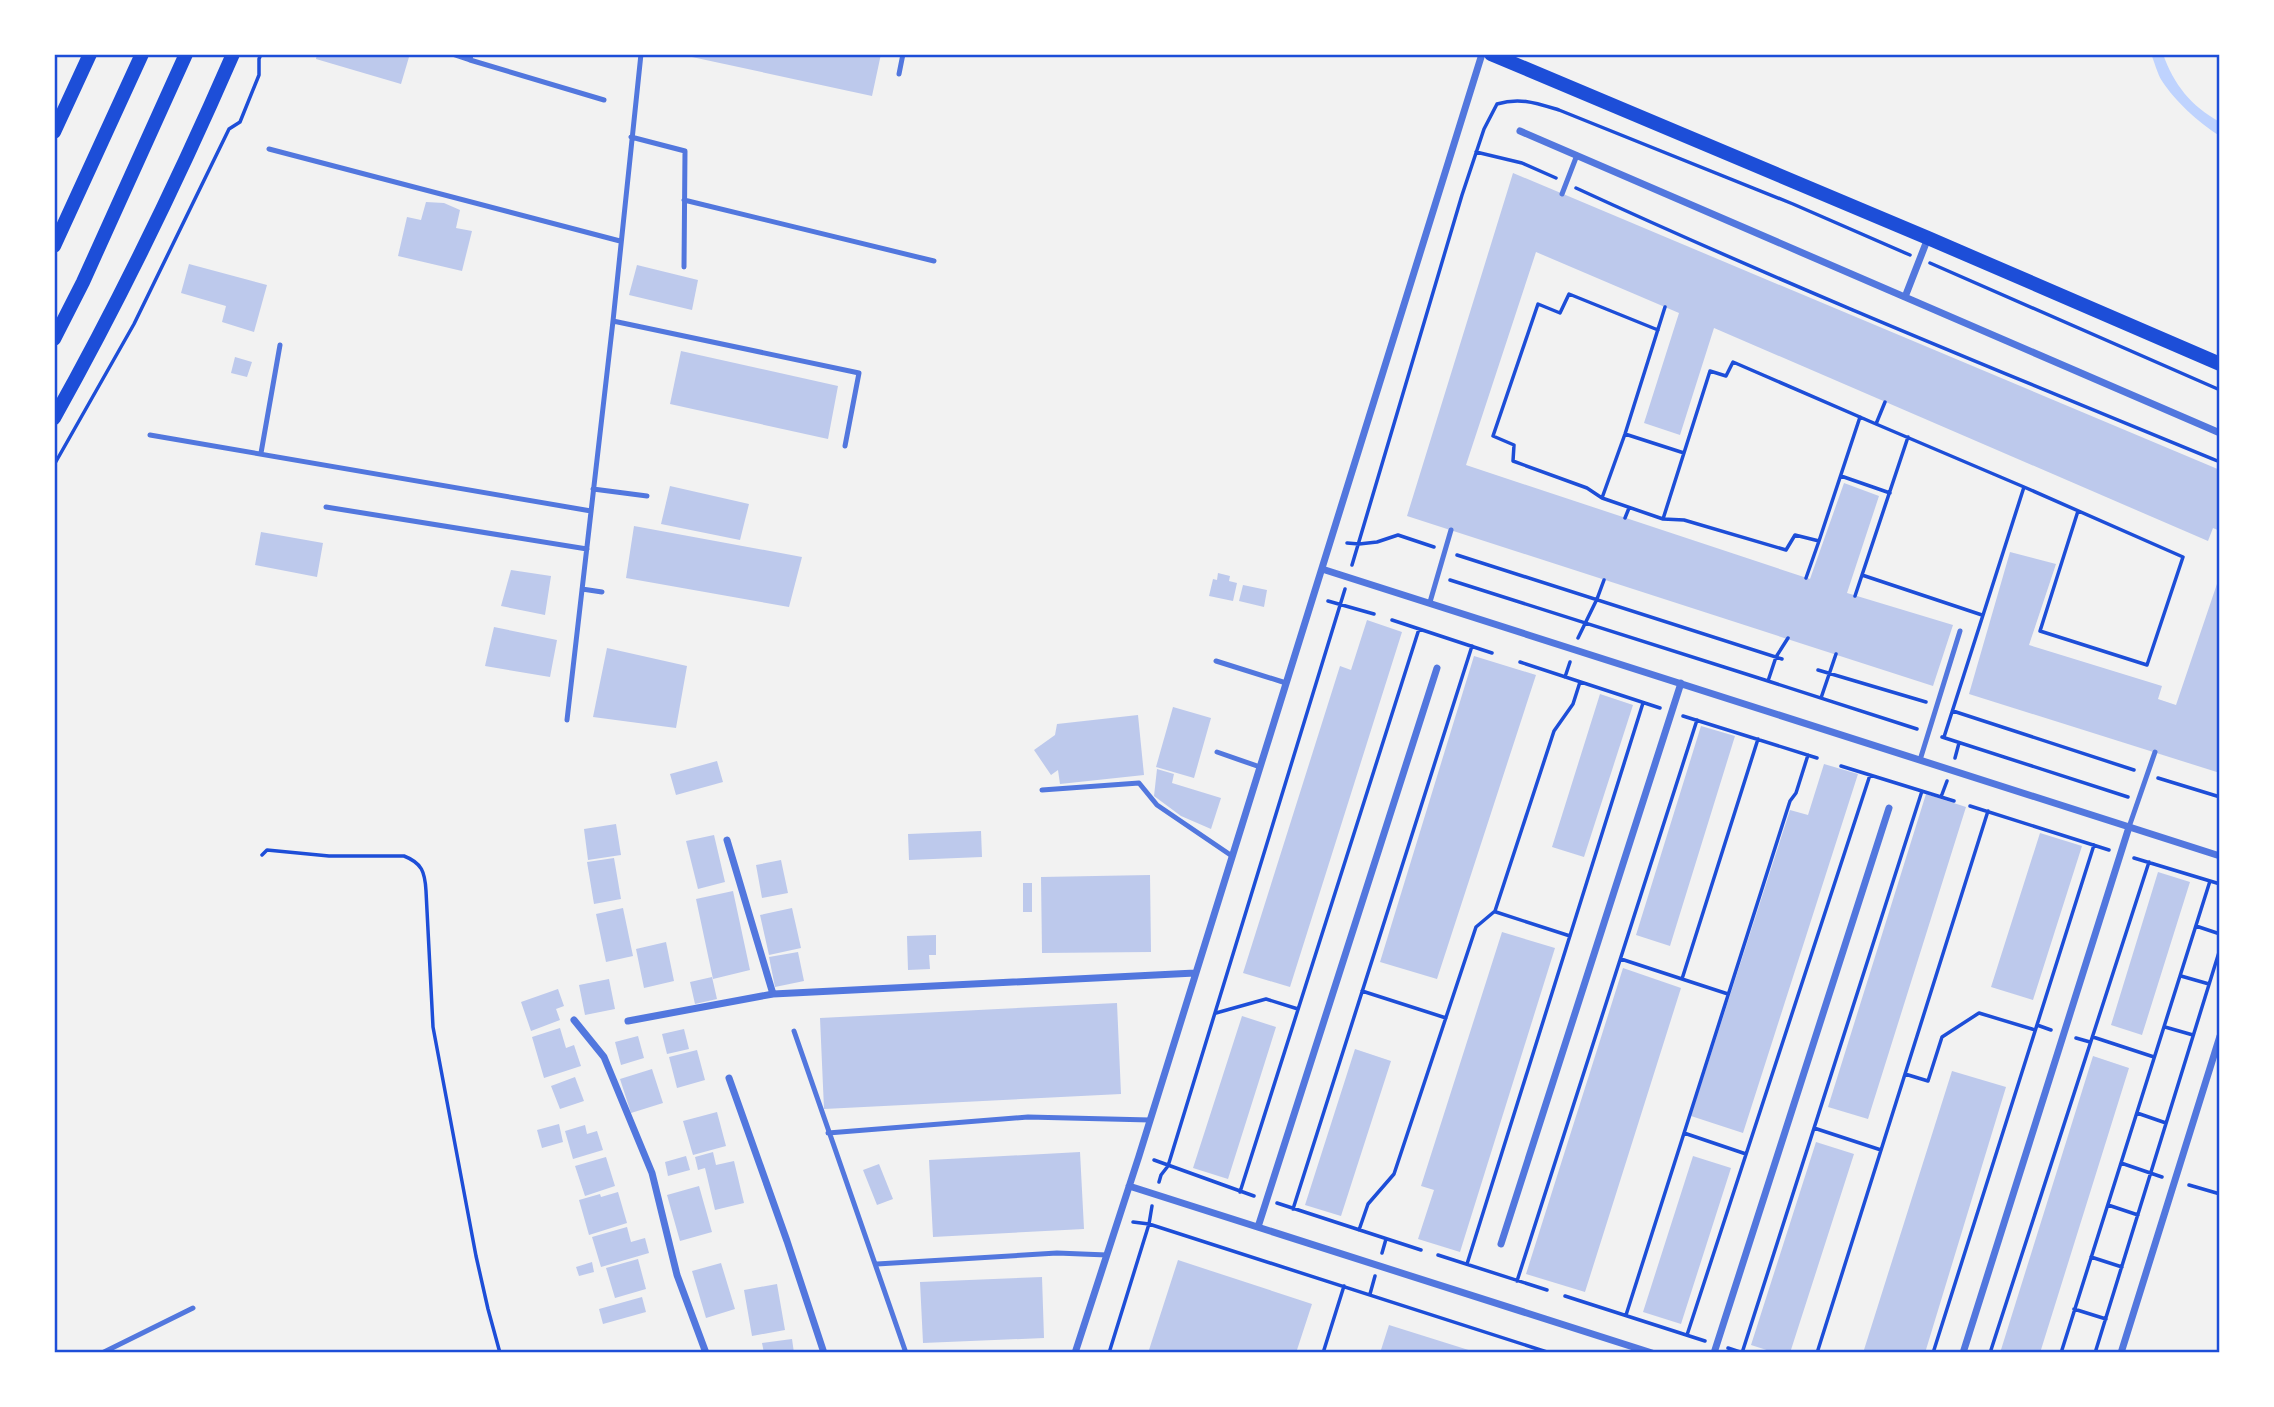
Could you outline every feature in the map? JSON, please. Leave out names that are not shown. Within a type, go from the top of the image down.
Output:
[{"type":"main road","points":[[54,132],[90,54]]},
{"type":"main road","points":[[54,246],[142,54]]},
{"type":"main road","points":[[54,339],[83,282],[186,54]]},
{"type":"main road","points":[[54,418],[109,318],[233,54]]},
{"type":"main road","points":[[1491,54],[2220,364]]},
{"type":"street","points":[[1075,1353],[1482,54]]},
{"type":"street","points":[[1520,131],[2220,433]]},
{"type":"street","points":[[1905,297],[1928,238]]},
{"type":"street","points":[[1322,569],[2220,856]]},
{"type":"street","points":[[1258,1227],[1437,667]]},
{"type":"street","points":[[1501,1244],[1681,683]]},
{"type":"street","points":[[1714,1353],[1889,808]]},
{"type":"street","points":[[1963,1353],[2129,827]]},
{"type":"street","points":[[727,840],[773,994]]},
{"type":"street","points":[[628,1021],[773,994],[1195,973]]},
{"type":"street","points":[[574,1020],[604,1057],[652,1173],[677,1275],[706,1353]]},
{"type":"street","points":[[2121,1353],[2220,1036]]},
{"type":"street","points":[[729,1078],[824,1353]]},
{"type":"street","points":[[1129,1186],[1652,1353]]},
{"type":"lane","points":[[452,54],[471,57],[604,100]]},
{"type":"lane","points":[[567,720],[641,54]]},
{"type":"lane","points":[[898,74],[903,54]]},
{"type":"lane","points":[[631,137],[685,151],[684,267]]},
{"type":"lane","points":[[269,149],[620,242]]},
{"type":"lane","points":[[1562,194],[1577,155]]},
{"type":"lane","points":[[684,200],[934,261]]},
{"type":"lane","points":[[613,321],[859,373],[845,446]]},
{"type":"lane","points":[[261,453],[280,345]]},
{"type":"lane","points":[[150,435],[591,511]]},
{"type":"lane","points":[[593,489],[647,496]]},
{"type":"lane","points":[[326,508],[587,549]]},
{"type":"lane","points":[[1430,602],[1451,530]]},
{"type":"lane","points":[[582,589],[601,592]]},
{"type":"lane","points":[[1920,760],[1961,631]]},
{"type":"lane","points":[[1216,661],[1286,683]]},
{"type":"lane","points":[[1217,752],[1260,766]]},
{"type":"lane","points":[[2129,827],[2155,752]]},
{"type":"lane","points":[[1042,790],[1139,783],[1157,805],[1232,856]]},
{"type":"lane","points":[[794,1031],[906,1353]]},
{"type":"lane","points":[[828,1133],[1028,1117],[1150,1120]]},
{"type":"lane","points":[[877,1265],[1057,1253],[1107,1255]]},
{"type":"lane","points":[[102,1353],[192,1308]]},
{"type":"path","points":[[54,465],[134,324],[229,129],[240,122],[260,75],[261,54]]},
{"type":"path","points":[[1108,1353],[1149,1224],[1161,1175],[1168,1166],[1216,1013],[1445,252],[1476,152],[1495,103],[1525,98],[1559,110],[1793,204],[1905,253]]},
{"type":"path","points":[[1476,152],[1522,163],[1556,178]]},
{"type":"path","points":[[1576,188],[1910,337],[2220,462]]},
{"type":"path","points":[[1687,246],[1690,240]]},
{"type":"path","points":[[1931,264],[2220,390]]},
{"type":"path","points":[[1658,330],[1569,295],[1560,313],[1538,304],[1493,436],[1514,444],[1513,461],[1587,488],[1602,498],[1663,519],[1684,520],[1787,550],[1794,535],[1819,541]]},
{"type":"path","points":[[1602,498],[1665,307]]},
{"type":"path","points":[[1663,519],[1710,371],[1726,376],[1733,362],[2024,487],[2183,557],[2147,665],[2040,631],[2078,511]]},
{"type":"path","points":[[1876,424],[1885,402]]},
{"type":"path","points":[[1806,578],[1860,417]]},
{"type":"path","points":[[1625,434],[1684,453]]},
{"type":"path","points":[[1855,596],[1908,438]]},
{"type":"path","points":[[1841,476],[1890,493]]},
{"type":"path","points":[[1944,737],[1950,709],[2024,487]]},
{"type":"path","points":[[1625,517],[1629,508]]},
{"type":"path","points":[[1347,542],[1377,542],[1398,535],[1436,548]]},
{"type":"path","points":[[1452,553],[1782,659]]},
{"type":"path","points":[[1863,575],[1983,615]]},
{"type":"path","points":[[1437,576],[1921,730]]},
{"type":"path","points":[[1577,640],[1604,580]]},
{"type":"path","points":[[1328,601],[1374,614]]},
{"type":"path","points":[[1392,620],[1492,653]]},
{"type":"path","points":[[1240,1192],[1419,629]]},
{"type":"path","points":[[1768,681],[1776,657],[1788,638]]},
{"type":"path","points":[[1293,1209],[1472,646]]},
{"type":"path","points":[[1821,698],[1836,654]]},
{"type":"path","points":[[1565,677],[1572,656]]},
{"type":"path","points":[[1520,662],[1662,709]]},
{"type":"path","points":[[1818,670],[1928,703]]},
{"type":"path","points":[[1359,1230],[1368,1204],[1394,1174],[1476,927],[1495,911],[1554,731],[1573,704],[1580,682]]},
{"type":"path","points":[[1467,1264],[1643,703]]},
{"type":"path","points":[[1950,709],[2134,770]]},
{"type":"path","points":[[1683,716],[1817,758]]},
{"type":"path","points":[[1517,1281],[1697,720]]},
{"type":"path","points":[[1937,735],[2128,797]]},
{"type":"path","points":[[1682,979],[1758,739]]},
{"type":"path","points":[[1954,760],[1959,743]]},
{"type":"path","points":[[1626,1315],[1790,801],[1796,793],[1808,755]]},
{"type":"path","points":[[1841,765],[1954,801]]},
{"type":"path","points":[[1687,1335],[1870,775]]},
{"type":"path","points":[[2155,777],[2220,797]]},
{"type":"path","points":[[1941,797],[1947,779]]},
{"type":"path","points":[[1728,1348],[1740,1352],[1922,791]]},
{"type":"path","points":[[1970,806],[2111,850]]},
{"type":"path","points":[[1817,1353],[1988,811]]},
{"type":"path","points":[[1933,1353],[2094,845]]},
{"type":"path","points":[[262,855],[267,850],[329,856],[404,856],[414,860],[425,874],[433,1027],[479,1269],[500,1353]]},
{"type":"path","points":[[2134,858],[2220,884]]},
{"type":"path","points":[[1990,1353],[2149,862]]},
{"type":"path","points":[[2061,1353],[2210,881]]},
{"type":"path","points":[[1495,911],[1570,936]]},
{"type":"path","points":[[2196,926],[2220,934]]},
{"type":"path","points":[[2095,1353],[2220,949]]},
{"type":"path","points":[[1621,959],[1728,994]]},
{"type":"path","points":[[2180,976],[2209,984]]},
{"type":"path","points":[[1362,991],[1446,1018]]},
{"type":"path","points":[[1216,1013],[1266,999],[1298,1009]]},
{"type":"path","points":[[1905,1074],[1928,1081],[1942,1037],[1979,1013],[2056,1031]]},
{"type":"path","points":[[2164,1027],[2193,1035]]},
{"type":"path","points":[[2073,1037],[2090,1042]]},
{"type":"path","points":[[2092,1037],[2154,1057]]},
{"type":"path","points":[[2137,1113],[2166,1123]]},
{"type":"path","points":[[1814,1128],[1881,1150]]},
{"type":"path","points":[[1684,1133],[1746,1154]]},
{"type":"path","points":[[1154,1160],[1260,1198]]},
{"type":"path","points":[[2121,1163],[2165,1177]]},
{"type":"path","points":[[2189,1185],[2220,1194]]},
{"type":"path","points":[[1277,1203],[1421,1250]]},
{"type":"path","points":[[2108,1205],[2138,1215]]},
{"type":"path","points":[[1133,1222],[1149,1224],[1550,1353]]},
{"type":"path","points":[[1381,1255],[1386,1238]]},
{"type":"path","points":[[1438,1255],[1547,1290]]},
{"type":"path","points":[[2091,1257],[2122,1266]]},
{"type":"path","points":[[1370,1294],[1376,1274]]},
{"type":"path","points":[[1323,1353],[1344,1286]]},
{"type":"path","points":[[1565,1296],[1707,1342]]},
{"type":"path","points":[[2074,1309],[2106,1319]]},
{"type":"water","points":[[2151,54],[2163,54],[2172,75],[2185,94],[2200,109],[2220,122],[2220,136],[2196,118],[2167,89]]},
{"type":"building","points":[[317,54],[400,54],[409,57],[401,84],[316,59]]},
{"type":"building","points":[[678,54],[881,54],[872,96]]},
{"type":"building","points":[[1513,173],[2220,470],[2220,531],[2213,528],[2208,541],[1714,328],[1680,435],[1644,423],[1679,313],[1536,252],[1466,465],[1810,579],[1844,483],[1879,496],[1847,593],[1953,625],[1933,686],[1407,516]]},
{"type":"building","points":[[426,202],[444,203],[460,210],[456,228],[472,231],[462,271],[398,256],[407,217],[421,220]]},
{"type":"building","points":[[189,264],[267,285],[254,332],[222,322],[226,306],[181,293]]},
{"type":"building","points":[[637,265],[698,280],[692,310],[629,295]]},
{"type":"building","points":[[681,351],[838,386],[828,439],[670,404]]},
{"type":"building","points":[[235,357],[252,362],[247,377],[231,373]]},
{"type":"building","points":[[670,486],[749,504],[740,540],[661,524]]},
{"type":"building","points":[[634,526],[802,557],[789,607],[626,578]]},
{"type":"building","points":[[261,532],[323,543],[317,577],[255,565]]},
{"type":"building","points":[[2010,552],[2056,564],[2029,645],[2162,686],[2158,699],[2176,705],[2220,575],[2220,773],[1969,694]]},
{"type":"building","points":[[511,570],[551,576],[545,615],[501,606]]},
{"type":"building","points":[[1218,573],[1230,576],[1229,581],[1237,583],[1233,601],[1209,596],[1213,579],[1217,580]]},
{"type":"building","points":[[1243,585],[1267,590],[1264,607],[1239,601]]},
{"type":"building","points":[[1367,620],[1402,632],[1290,987],[1243,973],[1340,666],[1351,670]]},
{"type":"building","points":[[494,627],[557,640],[550,677],[485,666]]},
{"type":"building","points":[[607,648],[687,666],[676,728],[593,717]]},
{"type":"building","points":[[1474,656],[1536,675],[1437,979],[1380,962]]},
{"type":"building","points":[[1600,694],[1633,705],[1584,857],[1552,847]]},
{"type":"building","points":[[1173,707],[1211,718],[1194,778],[1156,767]]},
{"type":"building","points":[[1138,715],[1144,775],[1060,784],[1058,770],[1051,775],[1034,750],[1055,735],[1057,724]]},
{"type":"building","points":[[1701,726],[1735,736],[1670,946],[1636,935]]},
{"type":"building","points":[[717,761],[723,782],[676,795],[670,774]]},
{"type":"building","points":[[1824,764],[1858,774],[1743,1133],[1691,1116],[1790,810],[1808,815]]},
{"type":"building","points":[[1157,769],[1174,774],[1172,783],[1221,798],[1211,829],[1181,816],[1154,796]]},
{"type":"building","points":[[1926,794],[1966,807],[1868,1119],[1828,1107]]},
{"type":"building","points":[[616,824],[621,855],[588,860],[584,829]]},
{"type":"building","points":[[981,831],[982,857],[909,860],[908,834]]},
{"type":"building","points":[[2040,833],[2082,846],[2033,1000],[1991,987]]},
{"type":"building","points":[[714,835],[725,882],[698,889],[686,841]]},
{"type":"building","points":[[614,858],[621,899],[594,904],[587,862]]},
{"type":"building","points":[[781,860],[788,893],[762,898],[756,865]]},
{"type":"building","points":[[2158,872],[2190,882],[2142,1035],[2111,1025]]},
{"type":"building","points":[[1150,875],[1151,952],[1042,953],[1041,877]]},
{"type":"building","points":[[1023,883],[1032,883],[1032,912],[1023,912]]},
{"type":"building","points":[[733,891],[750,970],[713,979],[696,899]]},
{"type":"building","points":[[623,908],[633,956],[606,962],[596,914]]},
{"type":"building","points":[[792,908],[801,948],[769,955],[760,915]]},
{"type":"building","points":[[1502,932],[1555,948],[1460,1252],[1418,1239],[1434,1190],[1421,1186]]},
{"type":"building","points":[[936,935],[936,955],[929,955],[930,969],[908,970],[907,936]]},
{"type":"building","points":[[666,942],[674,981],[644,988],[636,949]]},
{"type":"building","points":[[798,952],[804,981],[775,987],[769,957]]},
{"type":"building","points":[[1623,968],[1681,988],[1585,1292],[1526,1274]]},
{"type":"building","points":[[712,977],[717,999],[695,1004],[690,982]]},
{"type":"building","points":[[609,979],[615,1009],[585,1015],[579,985]]},
{"type":"building","points":[[558,989],[564,1006],[556,1009],[560,1020],[531,1031],[521,1002]]},
{"type":"building","points":[[1117,1003],[1121,1094],[824,1109],[820,1018]]},
{"type":"building","points":[[1242,1016],[1276,1027],[1228,1179],[1193,1168]]},
{"type":"building","points":[[560,1028],[566,1048],[574,1045],[581,1066],[544,1078],[532,1037]]},
{"type":"building","points":[[684,1029],[689,1049],[667,1054],[662,1034]]},
{"type":"building","points":[[638,1036],[644,1058],[621,1065],[615,1042]]},
{"type":"building","points":[[1355,1049],[1391,1061],[1341,1216],[1305,1205]]},
{"type":"building","points":[[697,1050],[705,1080],[677,1088],[669,1057]]},
{"type":"building","points":[[2093,1056],[2129,1068],[2040,1353],[2000,1353]]},
{"type":"building","points":[[652,1069],[663,1103],[631,1113],[620,1079]]},
{"type":"building","points":[[1952,1071],[2006,1087],[1925,1353],[1863,1353]]},
{"type":"building","points":[[575,1077],[584,1101],[560,1109],[551,1086]]},
{"type":"building","points":[[717,1112],[726,1146],[693,1155],[683,1121]]},
{"type":"building","points":[[559,1124],[563,1142],[542,1148],[537,1130]]},
{"type":"building","points":[[585,1125],[587,1134],[597,1131],[603,1150],[573,1159],[565,1131]]},
{"type":"building","points":[[1816,1142],[1854,1154],[1790,1353],[1776,1353],[1751,1345]]},
{"type":"building","points":[[713,1152],[716,1165],[734,1161],[744,1203],[715,1210],[705,1168],[698,1170],[695,1157]]},
{"type":"building","points":[[1080,1152],[1084,1229],[933,1237],[929,1160]]},
{"type":"building","points":[[686,1156],[690,1170],[668,1176],[665,1162]]},
{"type":"building","points":[[1693,1156],[1731,1168],[1681,1324],[1643,1312]]},
{"type":"building","points":[[606,1157],[615,1186],[585,1196],[575,1166]]},
{"type":"building","points":[[879,1164],[893,1199],[877,1205],[863,1170]]},
{"type":"building","points":[[699,1186],[712,1232],[680,1241],[667,1195]]},
{"type":"building","points":[[618,1192],[627,1223],[589,1235],[579,1200]]},
{"type":"building","points":[[627,1227],[631,1242],[645,1238],[649,1253],[601,1267],[592,1237]]},
{"type":"building","points":[[638,1259],[646,1289],[615,1298],[606,1268]]},
{"type":"building","points":[[1178,1260],[1312,1304],[1296,1353],[1148,1353]]},
{"type":"building","points":[[592,1262],[594,1272],[579,1276],[576,1267]]},
{"type":"building","points":[[721,1263],[735,1309],[706,1318],[692,1271]]},
{"type":"building","points":[[1042,1277],[1044,1338],[923,1343],[920,1282]]},
{"type":"building","points":[[777,1284],[785,1330],[752,1336],[744,1290]]},
{"type":"building","points":[[642,1297],[646,1312],[603,1324],[599,1309]]},
{"type":"building","points":[[1389,1325],[1475,1352],[1475,1353],[1380,1353]]},
{"type":"building","points":[[792,1339],[794,1353],[764,1353],[762,1343]]}]
